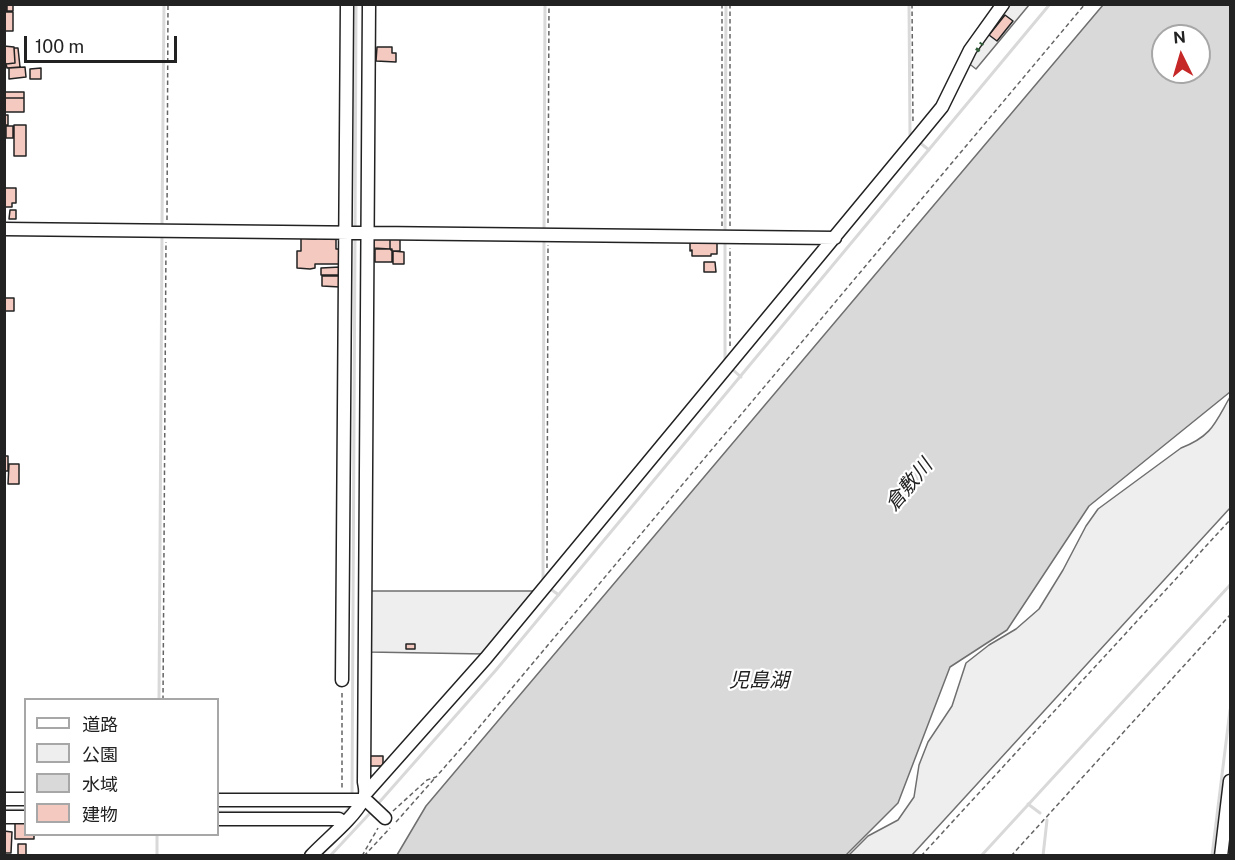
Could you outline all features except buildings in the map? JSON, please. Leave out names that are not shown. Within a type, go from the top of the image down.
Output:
[{"type":"street","points":[[219,819],[339,819],[354,805],[364,782],[356,232],[347,4]]},
{"type":"street","points":[[342,680],[356,232],[369,4]]},
{"type":"street","points":[[311,855],[486,658],[551,581],[942,107],[970,50],[1003,4]]},
{"type":"street","points":[[4,229],[835,238]]},
{"type":"street","points":[[1221,855],[1230,781]]},
{"type":"street","points":[[4,799],[24,799]]},
{"type":"street","points":[[219,800],[354,805],[383,815]]},
{"type":"street","points":[[4,817],[24,817]]},
{"type":"path","points":[[163,698],[168,4]]},
{"type":"path","points":[[549,4],[546,566],[551,581]]},
{"type":"path","points":[[722,4],[729,360],[731,363]]},
{"type":"path","points":[[726,237],[730,4]]},
{"type":"path","points":[[912,4],[912,122],[919,135]]},
{"type":"path","points":[[363,855],[436,777],[1085,4]]},
{"type":"path","points":[[921,855],[1230,519]]},
{"type":"path","points":[[1011,855],[1230,615]]},
{"type":"path","points":[[342,680],[354,805]]},
{"type":"path","points":[[363,855],[383,815],[427,780],[436,777]]},
{"type":"green space","points":[[1007,5],[1029,5],[976,69],[967,62]]},
{"type":"green space","points":[[1230,397],[1230,508],[912,855],[849,855],[868,836],[898,820],[914,797],[919,765],[928,742],[952,706],[966,663],[989,645],[1016,629],[1039,609],[1098,509],[1181,448],[1200,439],[1212,428]]},
{"type":"green space","points":[[369,591],[539,591],[485,654],[368,652]]},
{"type":"water","name":"児島湖","points":[[1103,5],[1230,5],[1230,392],[1089,506],[1007,630],[950,667],[898,803],[846,855],[397,855],[426,806]]},
{"type":"waterway","points":[[162,224],[164,4]]},
{"type":"waterway","points":[[355,230],[356,4]]},
{"type":"waterway","points":[[544,230],[545,4]]},
{"type":"waterway","points":[[725,234],[726,4]]},
{"type":"waterway","points":[[909,4],[910,135]]},
{"type":"waterway","points":[[376,806],[496,670],[1050,4]]},
{"type":"waterway","points":[[919,142],[929,150]]},
{"type":"waterway","points":[[159,698],[162,234]]},
{"type":"waterway","points":[[352,797],[355,236]]},
{"type":"waterway","points":[[543,582],[544,239]]},
{"type":"waterway","points":[[725,240],[725,363]]},
{"type":"waterway","points":[[732,369],[741,377]]},
{"type":"waterway","points":[[981,856],[1230,585]]},
{"type":"waterway","points":[[549,588],[559,595]]},
{"type":"waterway","points":[[1212,856],[1230,710]]},
{"type":"waterway","points":[[219,812],[345,813],[352,803]]},
{"type":"waterway","points":[[1028,804],[1040,813]]},
{"type":"waterway","points":[[4,810],[24,810]]},
{"type":"waterway","points":[[330,856],[372,811]]},
{"type":"waterway","points":[[1043,856],[1047,820]]},
{"type":"waterway","points":[[157,836],[157,856]]},
{"type":"hedge","points":[[977,51],[982,43]]},
{"type":"water label","name":"倉敷川","points":[[909,485]]}]
